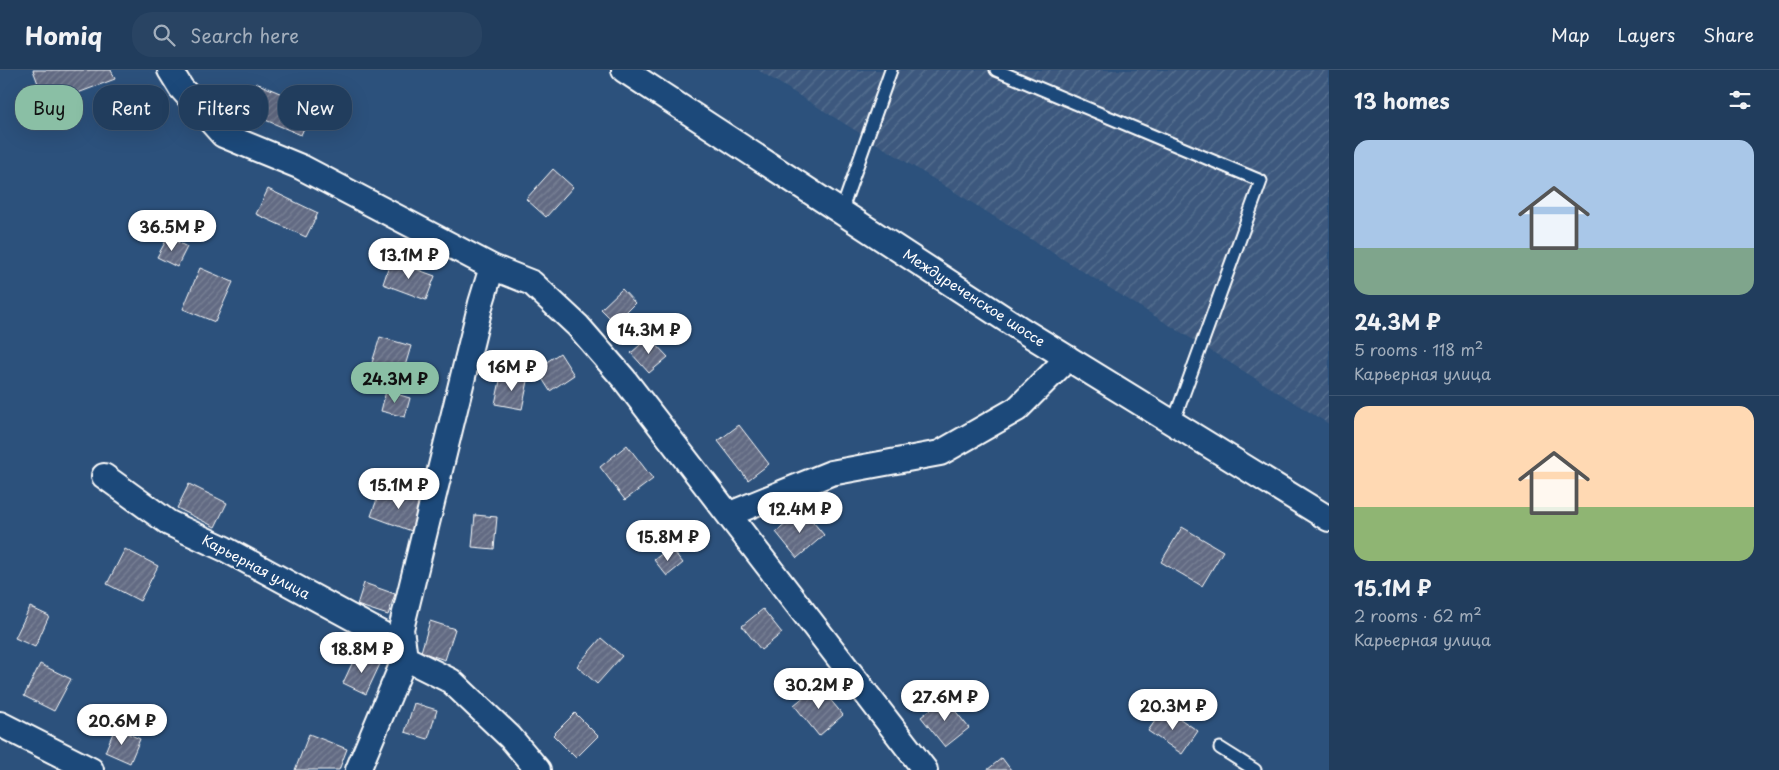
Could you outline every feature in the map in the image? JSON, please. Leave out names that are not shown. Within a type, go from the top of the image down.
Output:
[{"type":"street","points":[[170,70],[180,88],[223,135],[301,167],[492,267],[532,283],[578,326],[624,379],[730,514],[925,770]]},
{"type":"street","name":"Междуреченское шоссе","points":[[624,70],[1068,358],[1329,519]]},
{"type":"street","points":[[358,770],[406,658],[402,629],[481,303],[492,267]]},
{"type":"street","points":[[730,514],[831,473],[940,453],[1017,409],[1068,358]]},
{"type":"street","name":"Карьерная улица","points":[[104,476],[169,523],[225,549],[382,634],[406,658],[451,681],[510,737],[538,770]]},
{"type":"street","points":[[0,724],[91,770]]},
{"type":"lane","points":[[841,212],[891,70]]},
{"type":"lane","points":[[996,70],[1261,181],[1173,422]]},
{"type":"lane","points":[[1220,748],[1255,770]]},
{"type":"shaded area","points":[[758,70],[1329,70],[1329,424]]},
{"type":"building","points":[[33,70],[111,70],[115,79],[99,85],[93,85],[93,87],[83,91],[83,85],[39,85]]},
{"type":"building","points":[[268,88],[278,92],[278,125],[268,121]]},
{"type":"building","points":[[289,130],[303,130],[301,135]]},
{"type":"building","points":[[553,169],[573,187],[546,217],[526,199]]},
{"type":"building","points":[[268,189],[318,213],[306,237],[256,214]]},
{"type":"building","points":[[168,237],[187,247],[177,267],[157,257]]},
{"type":"building","points":[[391,260],[435,276],[426,300],[383,284]]},
{"type":"building","points":[[200,268],[233,282],[215,322],[183,309]]},
{"type":"building","points":[[622,289],[635,303],[615,323],[601,309]]},
{"type":"building","points":[[380,337],[411,346],[402,376],[371,366]]},
{"type":"building","points":[[649,337],[668,357],[649,373],[631,353]]},
{"type":"building","points":[[560,353],[574,375],[550,391],[536,369]]},
{"type":"building","points":[[501,376],[528,381],[522,409],[495,404]]},
{"type":"building","points":[[386,391],[410,398],[405,417],[381,411]]},
{"type":"building","points":[[739,425],[769,464],[748,480],[718,441]]},
{"type":"building","points":[[627,445],[653,479],[625,500],[600,467]]},
{"type":"building","points":[[189,484],[227,503],[215,527],[177,508]]},
{"type":"building","points":[[381,488],[428,505],[417,533],[371,516]]},
{"type":"building","points":[[803,510],[824,535],[797,558],[776,532]]},
{"type":"building","points":[[475,515],[497,517],[494,549],[472,547]]},
{"type":"building","points":[[1182,527],[1223,551],[1202,586],[1161,562]]},
{"type":"building","points":[[670,547],[683,563],[667,576],[654,560]]},
{"type":"building","points":[[125,549],[158,566],[140,601],[107,584]]},
{"type":"building","points":[[364,583],[395,594],[388,615],[357,605]]},
{"type":"building","points":[[30,607],[49,616],[35,647],[15,638]]},
{"type":"building","points":[[763,609],[782,633],[761,650],[742,626]]},
{"type":"building","points":[[430,621],[455,629],[445,660],[421,652]]},
{"type":"building","points":[[601,638],[622,656],[597,684],[577,666]]},
{"type":"building","points":[[357,653],[380,664],[366,694],[343,683]]},
{"type":"building","points":[[40,664],[71,679],[54,711],[24,696]]},
{"type":"building","points":[[818,685],[843,715],[819,736],[794,705]]},
{"type":"building","points":[[945,698],[969,728],[945,747],[921,717]]},
{"type":"building","points":[[414,703],[437,710],[428,739],[405,732]]},
{"type":"building","points":[[1164,708],[1198,731],[1182,754],[1148,731]]},
{"type":"building","points":[[575,713],[598,736],[576,758],[553,735]]},
{"type":"building","points":[[115,728],[140,739],[130,763],[105,752]]},
{"type":"building","points":[[309,734],[347,749],[339,770],[295,770]]},
{"type":"building","points":[[1002,758],[1011,770],[987,770]]}]
